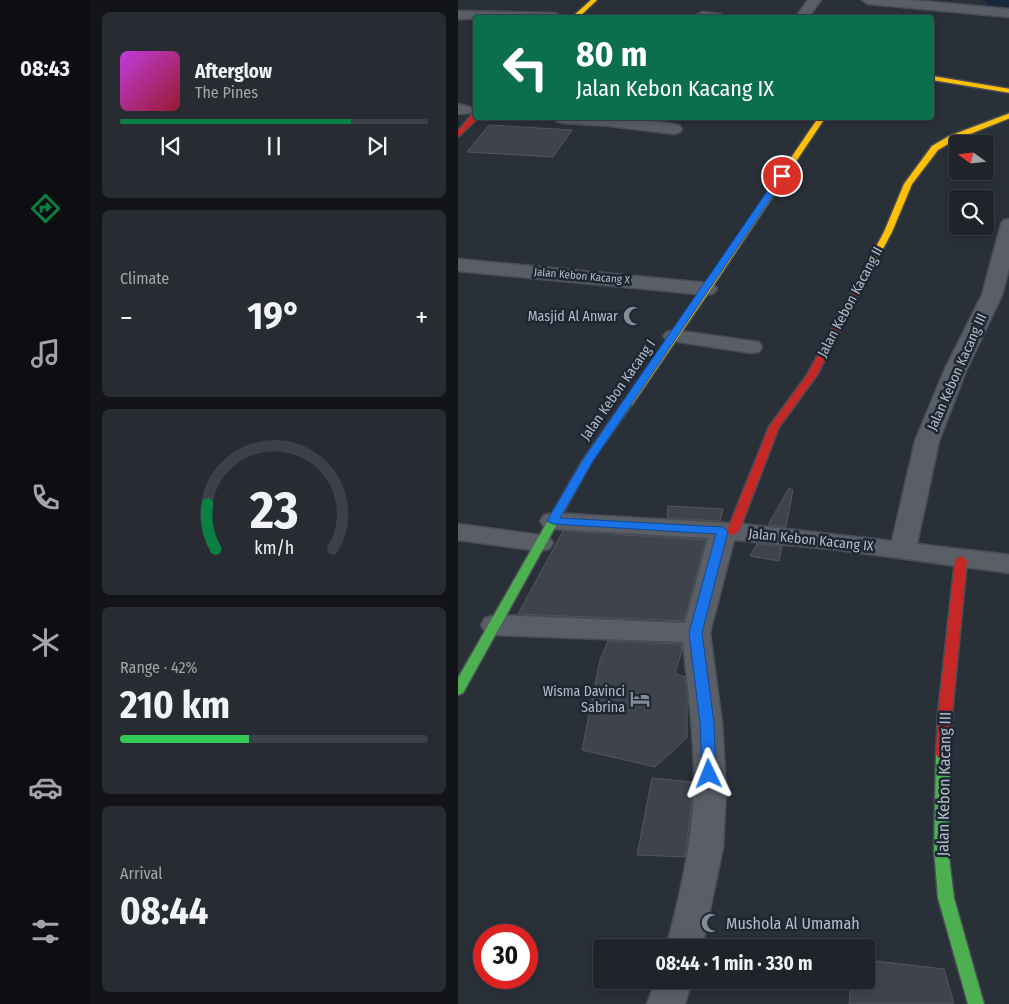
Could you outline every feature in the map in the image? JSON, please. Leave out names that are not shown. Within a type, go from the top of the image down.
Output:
[{"type":"street","points":[[577,15],[594,0]]},
{"type":"street","points":[[803,15],[815,0]]},
{"type":"street","points":[[868,0],[1010,13]]},
{"type":"street","points":[[458,15],[557,15]]},
{"type":"street","points":[[934,78],[1010,91]]},
{"type":"street","points":[[458,135],[465,111]]},
{"type":"street","name":"Jalan Kebon Kacang II","points":[[686,939],[706,848],[710,790],[707,723],[696,633],[728,531],[774,427],[812,375],[888,232],[908,184],[935,148],[952,138],[1010,115]]},
{"type":"street","points":[[610,120],[674,129]]},
{"type":"street","name":"Jalan Kebon Kacang I","points":[[458,690],[587,461],[707,289],[820,120]]},
{"type":"street","name":"Jalan Kebon Kacang III","points":[[903,551],[927,440],[955,371],[992,295],[1010,224]]},
{"type":"street","name":"Jalan Kebon Kacang X","points":[[458,265],[707,289]]},
{"type":"street","points":[[674,336],[751,347]]},
{"type":"street","name":"Jalan Kebon Kacang IX","points":[[458,532],[728,531],[808,538],[961,560],[1010,564]]},
{"type":"street","name":"Jalan Kebon Kacang III","points":[[961,560],[945,714],[941,786],[941,849],[946,898],[976,1004]]},
{"type":"street","points":[[495,625],[696,633]]},
{"type":"street","points":[[666,1004],[671,989]]},
{"type":"building","points":[[489,125],[572,130],[553,157],[467,152]]},
{"type":"building","points":[[789,488],[793,490],[786,527],[768,525]]},
{"type":"building","points":[[668,506],[723,509],[720,521],[667,518]]},
{"type":"building","points":[[563,531],[706,540],[684,621],[518,614]]},
{"type":"building","points":[[757,544],[782,546],[779,561],[750,556]]},
{"type":"building","name":"Wisma Davinci Sabrina","points":[[608,641],[681,644],[682,651],[675,673],[685,677],[687,738],[655,767],[582,750],[600,660]]},
{"type":"building","points":[[652,778],[692,782],[691,810],[685,857],[637,855]]},
{"type":"building","points":[[875,961],[944,969],[954,1004],[849,1004],[850,989],[875,989]]},
{"type":"waterway","points":[[997,0],[1010,1]]},
{"type":"traffic: fast","points":[[458,690],[587,461],[628,403]]},
{"type":"traffic: fast","points":[[943,754],[941,849],[946,898],[976,1004]]},
{"type":"traffic: slow","points":[[577,15],[594,0]]},
{"type":"traffic: slow","points":[[934,78],[1010,91]]},
{"type":"traffic: slow","points":[[861,282],[888,232],[908,184],[935,148],[952,138],[1010,115]]},
{"type":"traffic: slow","points":[[628,403],[820,120]]},
{"type":"traffic: jam","points":[[458,135],[473,118]]},
{"type":"traffic: jam","points":[[733,531],[774,427],[812,375],[861,282]]},
{"type":"traffic: jam","points":[[943,754],[945,714],[961,560]]},
{"type":"place","name":"Masjid Al Anwar","points":[[633,316]]},
{"type":"place","name":"Wisma Davinci Sabrina","points":[[640,699]]},
{"type":"place","name":"Mushola Al Umamah","points":[[711,923]]},
{"type":"route","points":[[709,774],[707,723],[696,633],[722,531],[553,521],[587,461],[707,289],[782,176]]}]
